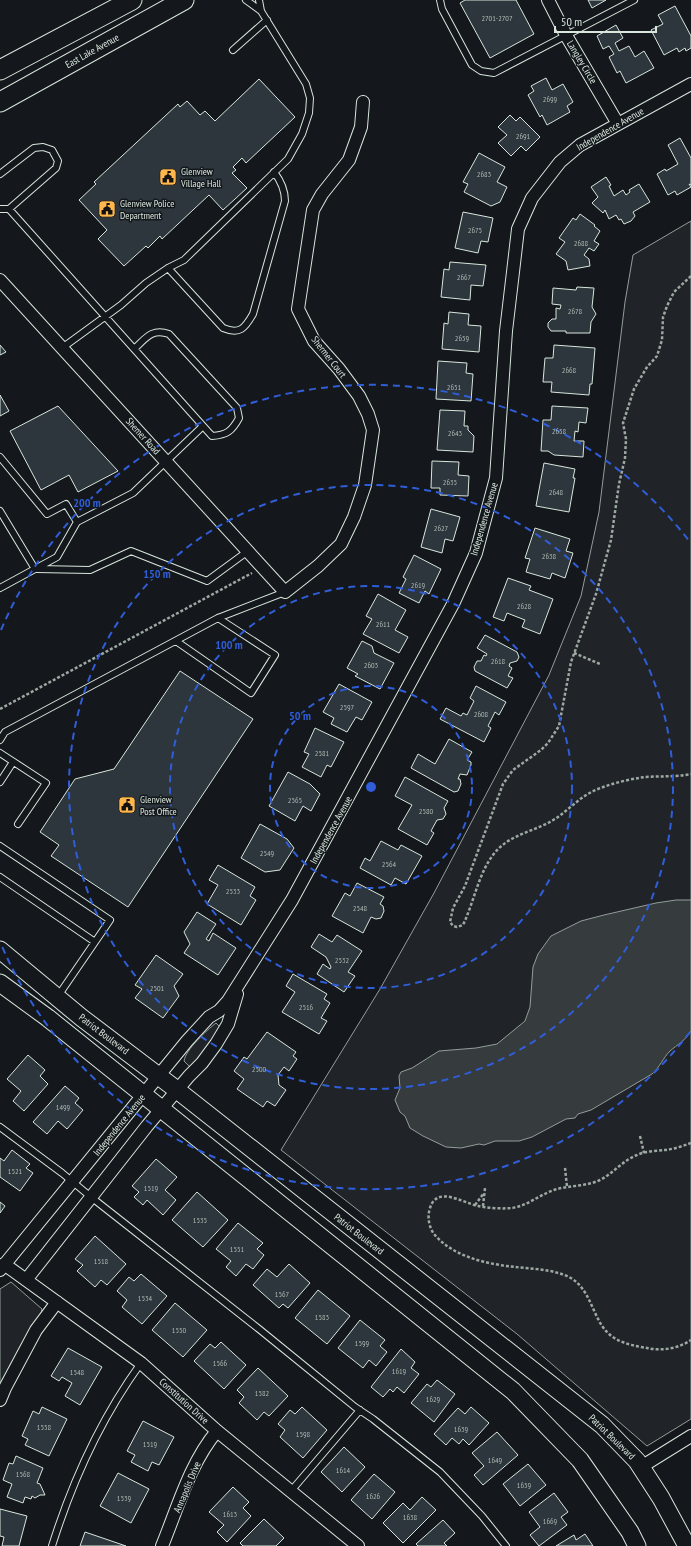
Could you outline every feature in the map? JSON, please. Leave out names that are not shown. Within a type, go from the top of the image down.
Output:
[{"type":"main road","points":[[0,70],[132,0]]},
{"type":"main road","name":"East Lake Avenue","points":[[0,102],[184,0]]},
{"type":"main road","name":"Patriot Boulevard","points":[[0,950],[57,997],[602,1425],[637,1461],[661,1498],[687,1546]]},
{"type":"main road","points":[[0,983],[48,1018],[160,1110],[513,1391],[580,1460],[630,1532],[637,1546]]},
{"type":"street","name":"Langley Circle","points":[[548,0],[567,37],[618,124]]},
{"type":"street","name":"Independence Avenue","points":[[2,1268],[200,1026],[228,1001],[241,982],[292,900],[453,604],[476,553],[496,478],[506,331],[518,230],[532,198],[560,162],[580,145],[691,84]]},
{"type":"street","name":"Shermer Court","points":[[285,592],[318,566],[340,544],[354,517],[365,485],[373,430],[368,414],[359,396],[340,369],[314,341],[298,309],[313,210],[322,194],[349,160],[361,127],[363,102]]},
{"type":"street","name":"Shemer Road","points":[[0,280],[285,592]]},
{"type":"street","name":"Independence Avenue","points":[[26,1280],[160,1110],[202,1063],[228,1024],[241,982]]},
{"type":"street","name":"Constitution Drive","points":[[2,1268],[26,1280],[141,1363],[217,1431],[358,1546]]},
{"type":"street","points":[[0,1400],[36,1330],[57,1302]]},
{"type":"street","name":"Annapolis Drive","points":[[162,1546],[191,1471],[209,1441],[217,1431]]},
{"type":"street","points":[[641,1467],[691,1436]]},
{"type":"lane","points":[[246,0],[262,11]]},
{"type":"lane","points":[[62,348],[121,305],[146,283],[168,268],[184,260],[288,158],[302,134],[310,113],[310,98],[306,84],[267,20],[262,11],[259,0]]},
{"type":"lane","points":[[440,0],[442,10],[472,65],[481,71],[494,74],[567,37],[634,0]]},
{"type":"lane","points":[[233,50],[267,20]]},
{"type":"lane","points":[[0,174],[34,148],[43,147],[52,150],[58,161],[56,168],[9,209],[0,209]]},
{"type":"lane","points":[[168,268],[223,328],[238,331],[246,326],[254,314],[285,201],[285,192],[274,172]]},
{"type":"lane","points":[[9,209],[202,426],[212,436],[224,435],[235,426],[240,418],[237,408],[169,334],[161,331],[151,333],[134,349]]},
{"type":"lane","points":[[0,588],[57,557],[76,522],[133,493],[202,426]]},
{"type":"lane","points":[[0,458],[47,514],[66,504],[76,522]]},
{"type":"lane","points":[[0,511],[35,570]]},
{"type":"lane","points":[[35,570],[90,570],[131,551],[208,580],[248,551]]},
{"type":"lane","points":[[0,740],[5,732],[218,618],[285,592]]},
{"type":"lane","points":[[176,641],[251,694],[275,655],[218,618]]},
{"type":"lane","points":[[0,753],[46,783],[18,824]]},
{"type":"lane","points":[[0,782],[13,762]]},
{"type":"lane","points":[[0,846],[110,920],[57,997]]},
{"type":"lane","points":[[0,877],[95,942]]},
{"type":"lane","points":[[0,1127],[259,1328],[360,1410],[440,1472],[482,1516],[506,1546]]},
{"type":"lane","points":[[52,1546],[80,1472],[104,1422],[141,1363]]},
{"type":"lane","points":[[291,1490],[360,1410]]},
{"type":"path","points":[[691,276],[674,292],[667,306],[663,317],[662,340],[657,356],[647,367],[636,385],[623,423],[626,439],[625,458],[616,500],[611,540],[596,594],[574,653],[568,676],[559,726],[548,743],[541,750],[513,770],[503,784],[465,886],[453,908],[450,922],[452,926],[457,927],[464,925],[488,862],[501,846],[512,838],[549,822],[586,795],[597,789],[639,778],[673,777],[691,774]]},
{"type":"path","points":[[0,709],[263,567]]},
{"type":"path","points":[[574,653],[600,664]]},
{"type":"path","points":[[640,1136],[644,1153]]},
{"type":"path","points":[[691,1143],[632,1157],[600,1180],[553,1190],[532,1201],[512,1208],[475,1205],[449,1196],[442,1196],[434,1200],[428,1215],[432,1231],[445,1244],[466,1256],[476,1260],[501,1265],[556,1272],[572,1279],[587,1295],[598,1318],[608,1334],[622,1342],[641,1347],[661,1349],[670,1348],[691,1340]]},
{"type":"path","points":[[565,1168],[567,1187]]},
{"type":"path","points":[[483,1206],[485,1188]]},
{"type":"path","points":[[475,1205],[484,1192]]},
{"type":"shaded area","points":[[691,221],[691,1419],[647,1446],[517,1334],[281,1150],[380,989],[434,893],[549,675],[581,596],[599,512],[625,302],[633,255]]},
{"type":"shaded area","points":[[676,900],[691,900],[691,1031],[684,1040],[670,1051],[652,1074],[591,1110],[578,1114],[575,1118],[566,1119],[532,1137],[519,1141],[495,1141],[484,1145],[479,1144],[461,1148],[446,1147],[410,1128],[405,1116],[400,1112],[395,1100],[400,1088],[399,1076],[401,1072],[412,1068],[439,1051],[476,1048],[497,1044],[525,1021],[530,1007],[533,967],[538,954],[551,936],[581,921],[656,903]]},
{"type":"shaded area","points":[[216,1023],[221,1028],[190,1067],[184,1061],[188,1051],[202,1035]]},
{"type":"shaded area","points":[[11,1282],[42,1309],[41,1314],[0,1387],[0,1289]]},
{"type":"building","points":[[465,0],[516,0],[534,34],[490,58],[460,3]]},
{"type":"building","points":[[588,0],[606,0],[592,8]]},
{"type":"building","points":[[675,6],[691,36],[691,48],[686,51],[685,48],[679,52],[677,48],[664,55],[651,30],[663,24],[658,15]]},
{"type":"building","points":[[616,25],[623,38],[615,43],[619,51],[629,46],[635,57],[644,51],[654,68],[626,83],[620,71],[617,73],[609,57],[614,54],[609,46],[603,49],[597,36]]},
{"type":"building","points":[[546,78],[552,90],[563,84],[573,102],[567,106],[570,112],[547,125],[542,115],[540,117],[528,95],[534,91],[531,86]]},
{"type":"building","name":"Glenview Village Hall","points":[[259,79],[295,117],[246,163],[242,158],[233,167],[236,170],[232,173],[247,188],[223,210],[209,195],[162,239],[160,236],[148,248],[146,246],[124,266],[98,239],[107,230],[79,200],[96,184],[94,182],[178,104],[180,107],[187,101],[200,115],[205,111],[215,121]]},
{"type":"building","points":[[510,115],[516,121],[520,117],[540,137],[526,151],[521,146],[511,156],[498,143],[507,135],[498,127]]},
{"type":"building","points":[[680,138],[691,158],[691,185],[689,184],[691,187],[677,195],[675,191],[668,195],[657,174],[678,164],[668,145]]},
{"type":"building","points":[[479,153],[505,167],[497,182],[507,187],[500,202],[491,206],[464,192],[468,184],[463,182]]},
{"type":"building","points":[[606,177],[611,185],[609,186],[614,196],[623,190],[626,195],[630,192],[629,190],[639,184],[650,202],[633,212],[635,216],[631,221],[624,224],[616,215],[609,219],[605,210],[603,213],[592,203],[598,197],[591,187]]},
{"type":"building","points":[[463,212],[493,218],[488,242],[481,241],[478,253],[455,248]]},
{"type":"building","points":[[580,214],[595,225],[594,226],[600,231],[594,241],[599,244],[594,251],[589,248],[584,255],[589,259],[590,266],[568,270],[566,261],[556,254],[565,242],[559,238],[573,218],[576,220]]},
{"type":"building","points":[[450,262],[486,265],[483,286],[471,285],[470,300],[441,297],[444,269],[449,270]]},
{"type":"building","points":[[577,287],[594,288],[592,307],[596,314],[591,322],[590,333],[566,333],[566,331],[551,331],[548,327],[548,323],[552,319],[556,319],[556,308],[560,309],[561,305],[552,304],[553,288],[576,290]]},
{"type":"building","points":[[449,312],[469,314],[468,325],[481,326],[479,352],[442,349],[444,323],[448,324]]},
{"type":"building","points":[[0,345],[6,352],[0,355]]},
{"type":"building","points":[[554,345],[595,348],[592,384],[590,384],[589,395],[551,392],[552,382],[543,382],[545,358],[553,358]]},
{"type":"building","points":[[438,361],[467,363],[466,373],[473,374],[471,401],[436,399]]},
{"type":"building","points":[[0,395],[9,411],[0,416]]},
{"type":"building","points":[[58,406],[118,471],[78,492],[69,475],[41,490],[10,431]]},
{"type":"building","points":[[552,406],[588,408],[586,423],[579,422],[578,432],[575,431],[574,441],[584,441],[583,457],[554,455],[548,451],[541,451],[543,420],[551,420]]},
{"type":"building","points":[[440,410],[465,411],[464,426],[468,426],[468,430],[474,436],[473,452],[437,450]]},
{"type":"building","points":[[432,461],[459,462],[458,475],[469,476],[468,496],[440,495],[440,488],[431,488]]},
{"type":"building","points":[[544,463],[575,469],[573,478],[575,478],[569,512],[536,506]]},
{"type":"building","points":[[431,509],[460,517],[453,541],[445,539],[442,553],[421,547]]},
{"type":"building","points":[[535,528],[570,539],[566,551],[573,553],[565,578],[552,573],[550,579],[526,572],[530,559],[525,558]]},
{"type":"building","points":[[414,555],[441,569],[429,594],[425,591],[419,603],[399,593],[406,579],[403,577]]},
{"type":"building","points":[[508,578],[531,586],[529,590],[553,599],[540,634],[522,627],[525,620],[507,613],[504,621],[493,617]]},
{"type":"building","points":[[378,594],[406,610],[395,630],[408,637],[399,653],[363,634],[372,619],[366,616]]},
{"type":"building","points":[[485,635],[517,652],[519,657],[517,661],[510,663],[509,666],[512,668],[508,676],[513,678],[507,688],[475,671],[474,667],[477,661],[481,661],[484,655],[486,656],[487,654],[477,648]]},
{"type":"building","points":[[362,641],[372,646],[374,653],[394,663],[380,689],[355,676],[358,674],[347,668]]},
{"type":"building","name":"Glenview Post Office","points":[[180,671],[253,719],[128,907],[51,856],[59,845],[40,832],[75,779],[114,769]]},
{"type":"building","points":[[339,684],[372,702],[362,720],[356,717],[347,732],[331,724],[334,718],[323,712]]},
{"type":"building","points":[[476,686],[506,702],[499,715],[495,712],[488,726],[491,728],[484,742],[440,719],[446,708],[461,716],[463,713],[467,715],[474,701],[470,698]]},
{"type":"building","points":[[315,728],[344,742],[331,767],[327,765],[321,777],[302,767],[309,754],[304,752]]},
{"type":"building","points":[[449,739],[472,752],[467,760],[471,762],[471,765],[467,775],[460,774],[458,779],[460,779],[461,784],[458,791],[454,792],[411,768],[418,754],[435,764]]},
{"type":"building","points":[[288,772],[310,784],[320,794],[311,811],[303,806],[295,821],[269,806]]},
{"type":"building","points":[[405,777],[448,801],[444,808],[446,814],[443,819],[437,820],[431,831],[434,833],[427,845],[398,829],[412,805],[395,796]]},
{"type":"building","points":[[260,824],[287,839],[294,848],[280,870],[265,872],[241,858]]},
{"type":"building","points":[[381,841],[398,850],[401,845],[422,856],[406,884],[395,878],[391,885],[360,868],[365,858],[370,861]]},
{"type":"building","points":[[218,865],[255,887],[250,896],[256,900],[241,925],[207,904],[218,885],[209,880]]},
{"type":"building","points":[[357,883],[384,897],[380,904],[383,906],[384,911],[381,918],[376,919],[371,917],[363,933],[332,916],[345,893],[350,896]]},
{"type":"building","points":[[197,912],[216,924],[206,939],[209,941],[213,933],[236,948],[218,975],[184,953],[190,944],[184,932]]},
{"type":"building","points":[[319,934],[332,942],[337,935],[362,951],[348,972],[355,976],[344,992],[317,974],[323,964],[330,969],[331,967],[326,957],[311,947]]},
{"type":"building","points":[[156,955],[183,974],[174,986],[179,996],[163,1018],[135,998],[142,989],[135,985]]},
{"type":"building","points":[[293,974],[327,994],[324,999],[330,1003],[321,1018],[327,1021],[319,1034],[282,1012],[295,992],[286,986]]},
{"type":"building","points":[[267,1032],[296,1052],[293,1056],[297,1059],[289,1071],[284,1067],[278,1075],[279,1085],[286,1090],[275,1106],[267,1101],[263,1107],[237,1089],[244,1079],[234,1071],[244,1057],[247,1059]]},
{"type":"building","points":[[28,1055],[45,1070],[40,1076],[48,1084],[24,1111],[13,1101],[21,1091],[7,1079]]},
{"type":"building","points":[[65,1086],[79,1098],[75,1103],[83,1110],[67,1129],[58,1121],[47,1134],[33,1122]]},
{"type":"building","points":[[12,1150],[30,1164],[26,1168],[33,1173],[20,1191],[0,1177],[0,1158],[4,1161]]},
{"type":"building","points":[[156,1159],[177,1177],[165,1190],[176,1200],[163,1215],[147,1200],[143,1205],[134,1197],[139,1192],[132,1186]]},
{"type":"building","points":[[197,1192],[228,1220],[203,1247],[172,1220]]},
{"type":"building","points":[[0,1202],[5,1206],[0,1213]]},
{"type":"building","points":[[238,1223],[263,1243],[257,1249],[264,1255],[253,1269],[246,1264],[236,1276],[226,1267],[231,1261],[216,1249]]},
{"type":"building","points":[[95,1236],[126,1264],[107,1285],[101,1280],[95,1287],[77,1271],[83,1265],[75,1259]]},
{"type":"building","points":[[289,1264],[310,1283],[288,1308],[283,1304],[279,1308],[253,1285],[267,1269],[277,1277]]},
{"type":"building","points":[[141,1274],[167,1296],[142,1324],[122,1307],[127,1300],[117,1291],[129,1277],[134,1281]]},
{"type":"building","points":[[318,1290],[350,1316],[327,1344],[295,1318]]},
{"type":"building","points":[[175,1303],[207,1330],[183,1357],[152,1330]]},
{"type":"building","points":[[360,1320],[385,1340],[380,1346],[387,1352],[376,1366],[369,1360],[363,1368],[338,1348]]},
{"type":"building","points":[[221,1342],[246,1365],[224,1389],[194,1361],[210,1344],[215,1348]]},
{"type":"building","points":[[68,1348],[102,1367],[80,1405],[65,1396],[72,1383],[62,1377],[59,1381],[51,1376]]},
{"type":"building","points":[[401,1349],[415,1362],[411,1368],[419,1374],[404,1393],[397,1387],[393,1392],[390,1389],[383,1397],[371,1387]]},
{"type":"building","points":[[258,1368],[288,1396],[269,1416],[264,1412],[257,1420],[239,1403],[244,1397],[237,1390]]},
{"type":"building","points":[[437,1380],[455,1394],[434,1422],[411,1403],[427,1384],[431,1387]]},
{"type":"building","points":[[42,1407],[67,1419],[49,1456],[25,1445],[28,1439],[22,1436],[33,1411],[39,1414]]},
{"type":"building","points":[[302,1407],[327,1430],[303,1458],[280,1437],[285,1430],[278,1424],[290,1410],[295,1414]]},
{"type":"building","points":[[471,1407],[489,1423],[469,1445],[463,1439],[459,1444],[452,1438],[446,1445],[434,1434],[458,1408],[465,1414]]},
{"type":"building","points":[[143,1421],[174,1437],[159,1465],[152,1462],[148,1471],[131,1462],[135,1455],[127,1451]]},
{"type":"building","points":[[497,1432],[518,1455],[483,1485],[474,1475],[484,1466],[472,1453]]},
{"type":"building","points":[[344,1447],[365,1467],[342,1492],[321,1472]]},
{"type":"building","points":[[16,1456],[43,1468],[37,1483],[40,1484],[45,1495],[40,1495],[35,1498],[32,1496],[31,1499],[25,1497],[23,1503],[7,1497],[12,1484],[3,1480],[9,1463],[13,1464]]},
{"type":"building","points":[[528,1464],[546,1485],[520,1506],[503,1484]]},
{"type":"building","points":[[118,1473],[149,1489],[131,1523],[100,1506]]},
{"type":"building","points":[[374,1474],[395,1492],[372,1519],[351,1500]]},
{"type":"building","points":[[233,1487],[249,1502],[243,1508],[251,1516],[227,1542],[217,1532],[224,1525],[209,1512]]},
{"type":"building","points":[[554,1493],[568,1512],[561,1517],[567,1525],[539,1546],[530,1535],[540,1527],[529,1512]]},
{"type":"building","points":[[422,1497],[436,1510],[403,1543],[383,1523],[403,1503],[410,1510]]},
{"type":"building","points":[[0,1509],[27,1516],[19,1546],[2,1546],[4,1537],[0,1536]]},
{"type":"building","points":[[264,1519],[284,1538],[276,1546],[243,1546],[240,1543]]},
{"type":"building","points":[[443,1520],[455,1533],[444,1543],[447,1546],[418,1546],[416,1544]]},
{"type":"building","points":[[85,1532],[126,1546],[80,1546]]},
{"type":"building","points":[[585,1534],[593,1546],[556,1546],[574,1535],[576,1540]]},
{"type":"place","name":"Glenview Village Hall","points":[[168,177]]},
{"type":"place","name":"Glenview Police Department","points":[[107,209]]},
{"type":"place","name":"Glenview Post Office","points":[[127,805]]}]
